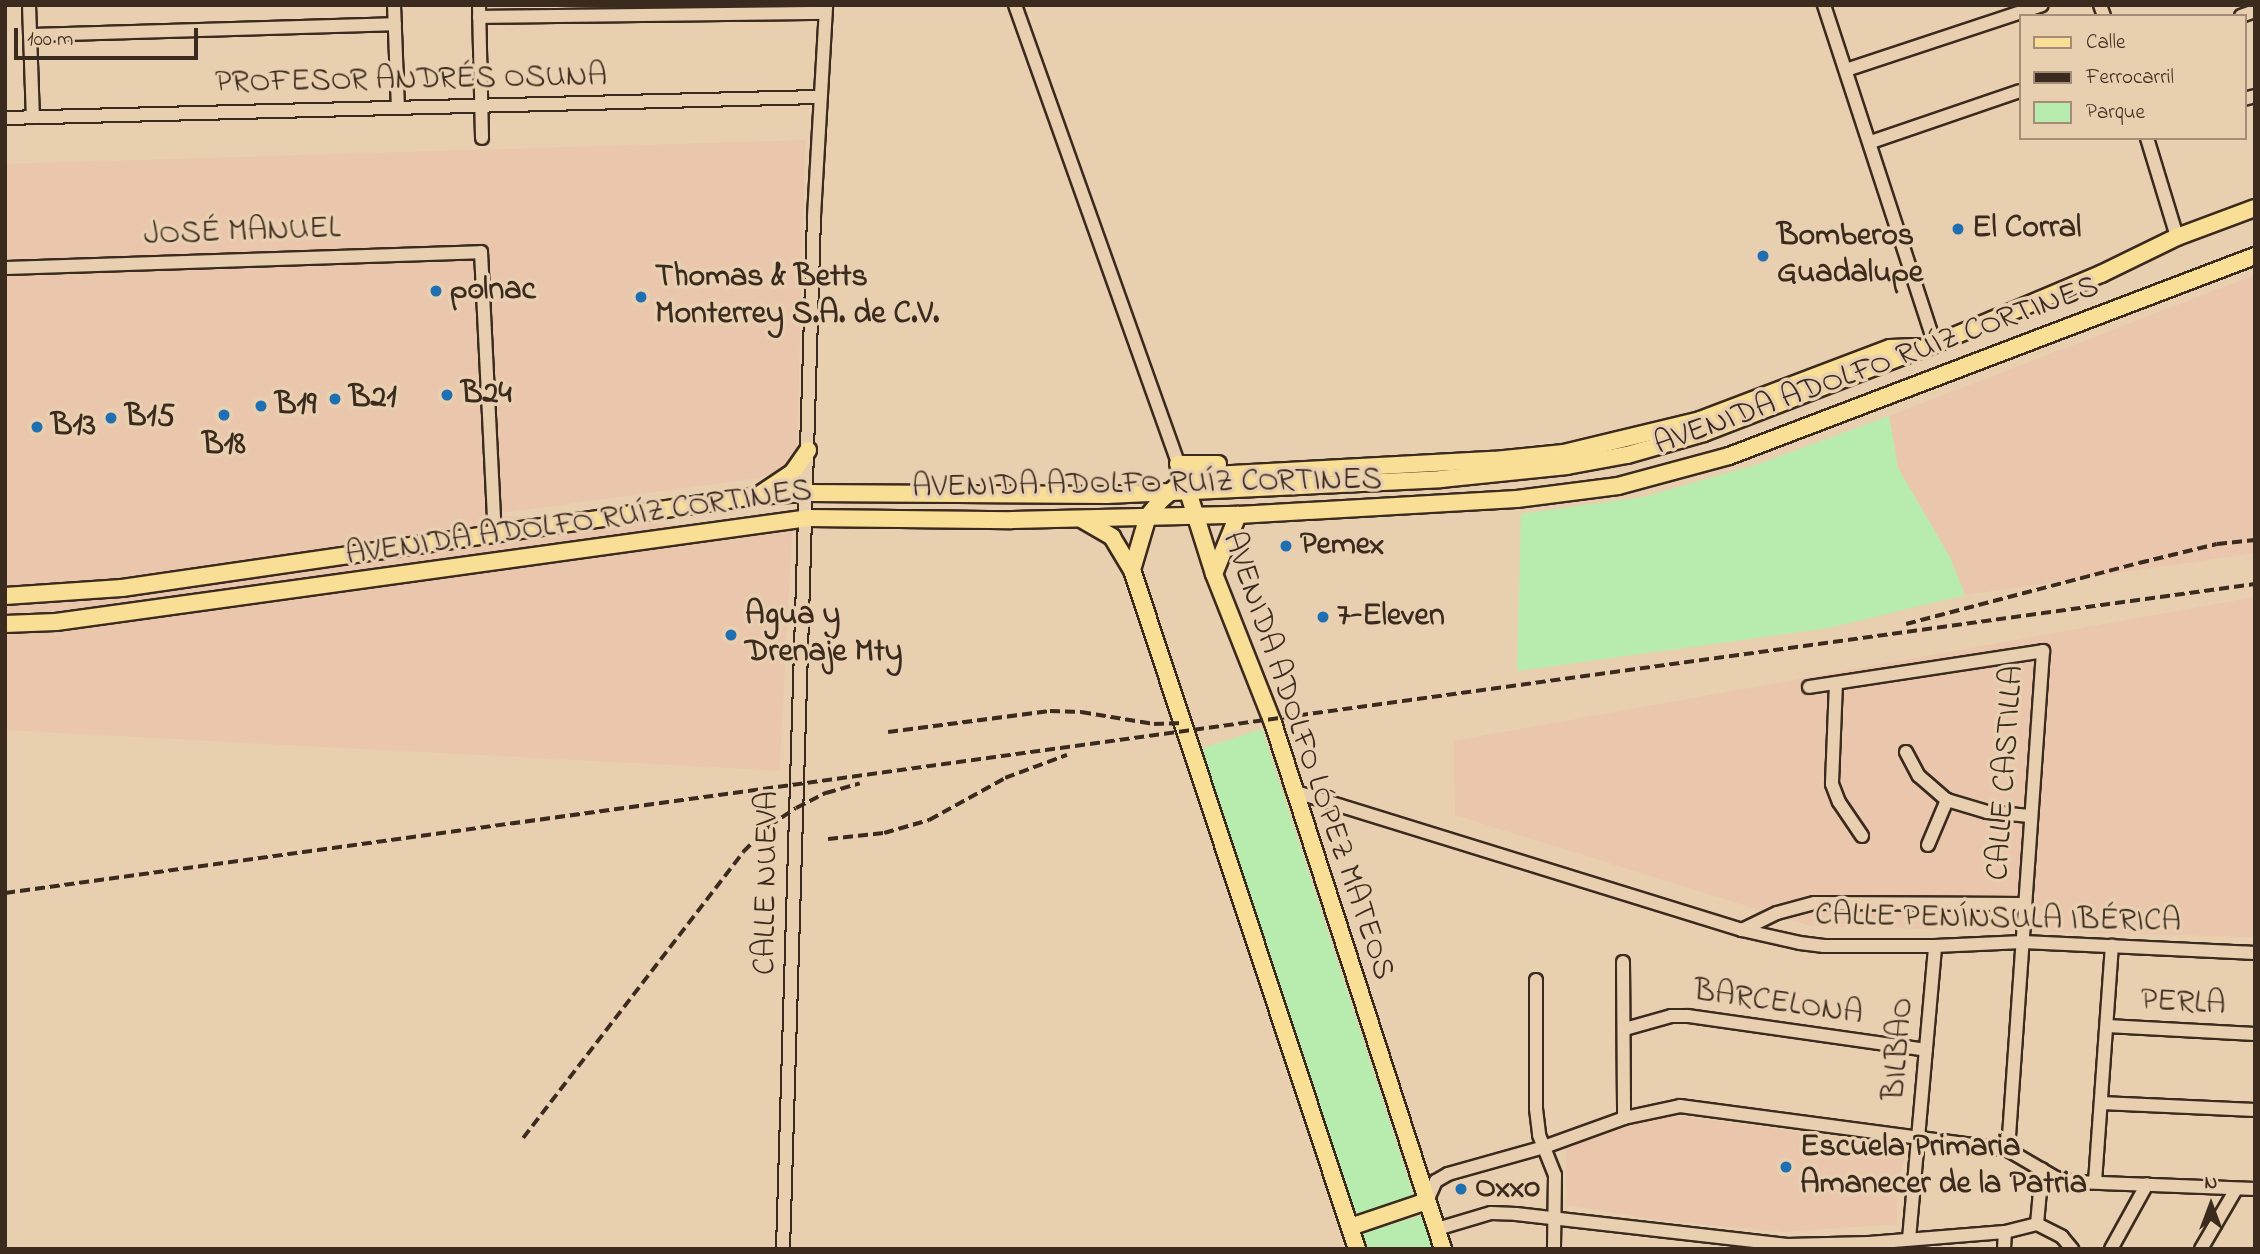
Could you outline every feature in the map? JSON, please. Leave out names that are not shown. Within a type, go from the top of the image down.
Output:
[{"type":"main road","name":"AVENIDA ADOLFO RUÍZ CORTINES","points":[[1184,478],[1499,475],[1627,455],[1704,433],[1931,345],[2101,274],[2177,237],[2255,208]]},
{"type":"main road","name":"AVENIDA ADOLFO RUÍZ CORTINES","points":[[5,624],[56,622],[808,518],[1238,515],[1517,499],[1618,486],[1667,475],[1755,447],[2255,256]]},
{"type":"main road","name":"AVENIDA ADOLFO RUÍZ CORTINES","points":[[5,596],[122,588],[756,496],[808,493],[1004,496],[1170,492],[1184,478],[1208,474],[1494,460],[1564,453],[1700,420],[1890,348],[1931,345]]},
{"type":"main road","points":[[756,496],[781,482],[808,450]]},
{"type":"main road","name":"AVENIDA ADOLFO LÓPEZ MATEOS","points":[[1184,478],[1214,574],[1273,723],[1443,1249]]},
{"type":"main road","points":[[1132,570],[1149,516],[1170,492]]},
{"type":"main road","points":[[1214,574],[1238,515]]},
{"type":"main road","points":[[1077,518],[1112,537],[1132,570],[1357,1249]]},
{"type":"main road","points":[[1350,1227],[1427,1201]]},
{"type":"street","points":[[29,5],[33,117]]},
{"type":"street","points":[[394,5],[398,107]]},
{"type":"street","name":"AVENIDA ADOLFO LÓPEZ MATEOS","points":[[1014,5],[1184,478]]},
{"type":"street","points":[[1824,5],[1871,142],[1931,345]]},
{"type":"street","points":[[1846,70],[2042,5]]},
{"type":"street","points":[[482,138],[479,11],[825,9]]},
{"type":"street","name":"CALLE NUEVA","points":[[783,1249],[796,784],[808,518],[819,97],[825,9]]},
{"type":"street","points":[[30,35],[395,24]]},
{"type":"street","points":[[1871,142],[2018,92]]},
{"type":"street","name":"PROFESOR ANDRÉS OSUNA","points":[[5,118],[819,97]]},
{"type":"street","points":[[2148,140],[2177,237]]},
{"type":"street","name":"JOSÉ MANUEL","points":[[5,268],[481,252],[495,534]]},
{"type":"street","name":"CALLE CASTILLA","points":[[1836,683],[2043,650],[2008,1150]]},
{"type":"street","points":[[1808,687],[1836,683],[1830,766],[1832,784],[1839,802],[1862,836]]},
{"type":"street","points":[[1906,752],[1919,776],[1947,800],[1987,812],[2030,816]]},
{"type":"street","name":"CALLE PENÍNSULA IBÉRICA","points":[[1293,791],[1742,929],[1824,946],[1935,946],[2023,942],[2255,953]]},
{"type":"street","points":[[1928,845],[1947,800]]},
{"type":"street","name":"CALLE PENÍNSULA IBÉRICA","points":[[1742,929],[1777,913],[1815,903],[2024,904]]},
{"type":"street","name":"BILBAO","points":[[1909,1239],[1935,946]]},
{"type":"street","points":[[2095,1182],[2112,946]]},
{"type":"street","points":[[1623,962],[1624,1118]]},
{"type":"street","points":[[1536,980],[1536,1109],[1544,1147],[1555,1175],[1555,1249]]},
{"type":"street","name":"BARCELONA","points":[[1625,1029],[1671,1016],[1688,1016],[1926,1049]]},
{"type":"street","name":"PERLA","points":[[2108,1026],[2255,1034]]},
{"type":"street","points":[[2101,1103],[2255,1110]]},
{"type":"street","points":[[1427,1201],[1436,1181],[1448,1174],[1544,1147],[1624,1118],[1661,1108],[1700,1107],[2008,1150],[2056,1178],[2255,1189]]},
{"type":"street","points":[[2037,1224],[2042,1169]]},
{"type":"street","points":[[2111,1249],[2147,1184]]},
{"type":"street","points":[[2201,1249],[2236,1189]]},
{"type":"street","points":[[1437,1229],[1491,1213],[1554,1218],[1752,1246],[1832,1245],[2005,1232],[2037,1224],[2062,1237],[2072,1249]]},
{"type":"street","points":[[2004,1249],[2005,1232]]},
{"type":"shaded area","points":[[805,140],[797,448],[789,466],[759,478],[59,573],[5,574],[5,164]]},
{"type":"shaded area","points":[[2255,275],[2255,553],[1965,595],[1950,557],[1898,468],[1889,416]]},
{"type":"shaded area","points":[[5,490],[792,531],[779,771],[5,730]]},
{"type":"shaded area","points":[[2255,597],[2255,937],[1811,926],[1455,815],[1454,741]]},
{"type":"shaded area","name":"Escuela Primaria Amanecer de la Patria","points":[[1666,1114],[1907,1147],[1897,1188],[1897,1224],[1784,1232],[1658,1220],[1567,1205],[1566,1148]]},
{"type":"green space","points":[[1889,416],[1898,468],[1950,557],[1965,595],[1829,628],[1517,671],[1521,514],[1643,497],[1759,464]]},
{"type":"green space","points":[[1262,729],[1415,1200],[1351,1220],[1198,750]]},
{"type":"green space","points":[[1423,1215],[1434,1249],[1365,1249],[1360,1234]]},
{"type":"railway","points":[[1906,624],[2217,544],[2255,540]]},
{"type":"railway","points":[[5,893],[2255,584]]},
{"type":"railway","points":[[888,732],[1050,711],[1081,712],[1154,724],[1183,723]]},
{"type":"railway","points":[[828,839],[884,833],[929,820],[1005,778],[1067,755]]},
{"type":"railway","points":[[523,1138],[743,852],[769,826],[796,808],[826,793],[860,783]]},
{"type":"place","name":"El Corral","points":[[1958,229]]},
{"type":"place","name":"Bomberos Guadalupe","points":[[1763,256]]},
{"type":"place","name":"polnac","points":[[436,291]]},
{"type":"place","name":"Thomas & Betts Monterrey S.A. de C.V.","points":[[641,297]]},
{"type":"place","name":"B24","points":[[447,395]]},
{"type":"place","name":"B21","points":[[335,399]]},
{"type":"place","name":"B19","points":[[261,406]]},
{"type":"place","name":"B18","points":[[224,415]]},
{"type":"place","name":"B15","points":[[111,418]]},
{"type":"place","name":"B13","points":[[37,427]]},
{"type":"place","name":"Pemex","points":[[1286,546]]},
{"type":"place","name":"7-Eleven","points":[[1323,617]]},
{"type":"place","name":"Agua y Drenaje Mty","points":[[731,635]]},
{"type":"place","name":"Escuela Primaria Amanecer de la Patria","points":[[1786,1167]]},
{"type":"place","name":"Oxxo","points":[[1461,1189]]}]
